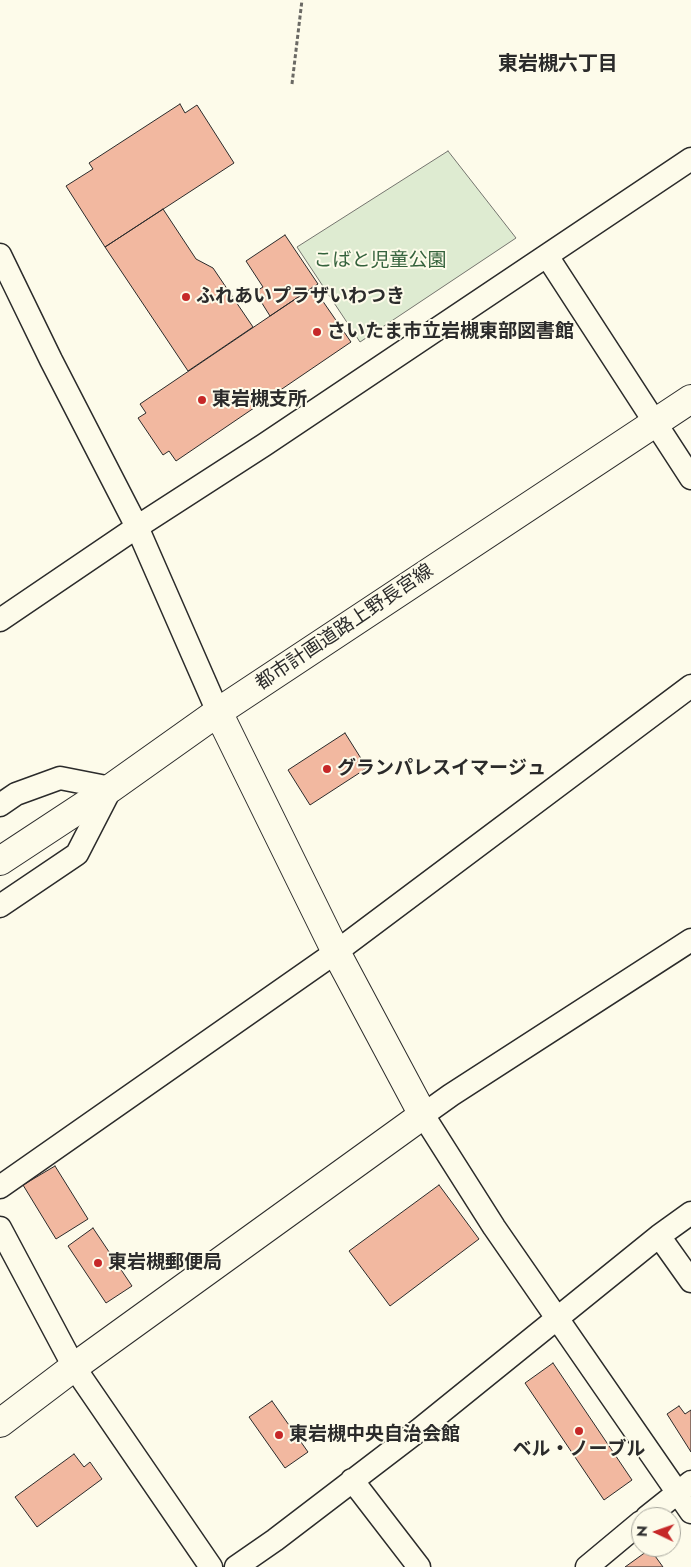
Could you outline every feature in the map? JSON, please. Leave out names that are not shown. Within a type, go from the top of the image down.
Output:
[{"type":"street","points":[[0,620],[691,159]]},
{"type":"street","points":[[0,255],[136,528],[218,712],[336,952],[423,1115],[494,1227],[558,1318],[684,1487],[691,1512]]},
{"type":"street","points":[[547,256],[691,478]]},
{"type":"street","name":"都市計画道路上野長宮線","points":[[0,861],[111,788],[218,712],[691,399]]},
{"type":"street","points":[[0,1187],[336,952],[691,686]]},
{"type":"street","points":[[0,805],[16,794],[60,778],[111,788],[78,854],[0,906]]},
{"type":"street","points":[[0,1423],[74,1367],[423,1115],[691,940]]},
{"type":"street","points":[[236,1567],[275,1540],[420,1430],[659,1236],[691,1213]]},
{"type":"street","points":[[0,1228],[74,1367],[211,1567]]},
{"type":"street","points":[[659,1236],[691,1282]]},
{"type":"street","points":[[352,1480],[419,1567]]},
{"type":"street","points":[[659,1507],[684,1487]]},
{"type":"street","points":[[586,1567],[631,1530]]},
{"type":"path","points":[[292,84],[302,0]]},
{"type":"green space","name":"こばと児童公園","points":[[448,151],[516,238],[360,342],[297,247]]},
{"type":"building","points":[[180,104],[185,113],[197,105],[234,163],[105,247],[66,186],[93,169],[89,163]]},
{"type":"building","name":"ふれあいプラザいわつき","points":[[163,209],[196,259],[213,268],[253,327],[188,371],[105,247]]},
{"type":"building","points":[[285,235],[318,284],[270,316],[255,292],[263,287],[246,261]]},
{"type":"building","points":[[313,287],[351,342],[176,461],[169,451],[163,455],[138,418],[146,413],[140,404]]},
{"type":"building","name":"グランパレスイマージュ","points":[[345,733],[367,768],[310,805],[288,770]]},
{"type":"building","points":[[55,1166],[88,1219],[56,1239],[23,1185]]},
{"type":"building","points":[[439,1185],[479,1239],[390,1306],[349,1251]]},
{"type":"building","points":[[93,1228],[132,1286],[106,1303],[68,1246]]},
{"type":"building","name":"ベル・ノーブル","points":[[553,1363],[632,1480],[604,1500],[525,1383]]},
{"type":"building","points":[[272,1401],[308,1452],[285,1468],[249,1417]]},
{"type":"building","points":[[679,1406],[685,1414],[691,1410],[691,1452],[667,1414]]},
{"type":"building","points":[[74,1454],[84,1467],[90,1462],[102,1479],[37,1527],[15,1497]]},
{"type":"building","points":[[639,1557],[656,1557],[663,1567],[625,1567]]},
{"type":"place","name":"ふれあいプラザいわつき","points":[[186,297]]},
{"type":"place","name":"さいたま市立岩槻東部図書館","points":[[317,332]]},
{"type":"place","name":"東岩槻支所","points":[[202,400]]},
{"type":"place","name":"グランパレスイマージュ","points":[[327,769]]},
{"type":"place","name":"東岩槻郵便局","points":[[98,1263]]},
{"type":"place","name":"ベル・ノーブル","points":[[579,1431]]},
{"type":"place","name":"東岩槻中央自治会館","points":[[279,1435]]},
{"type":"district","name":"東岩槻六丁目","points":[[558,65]]}]
